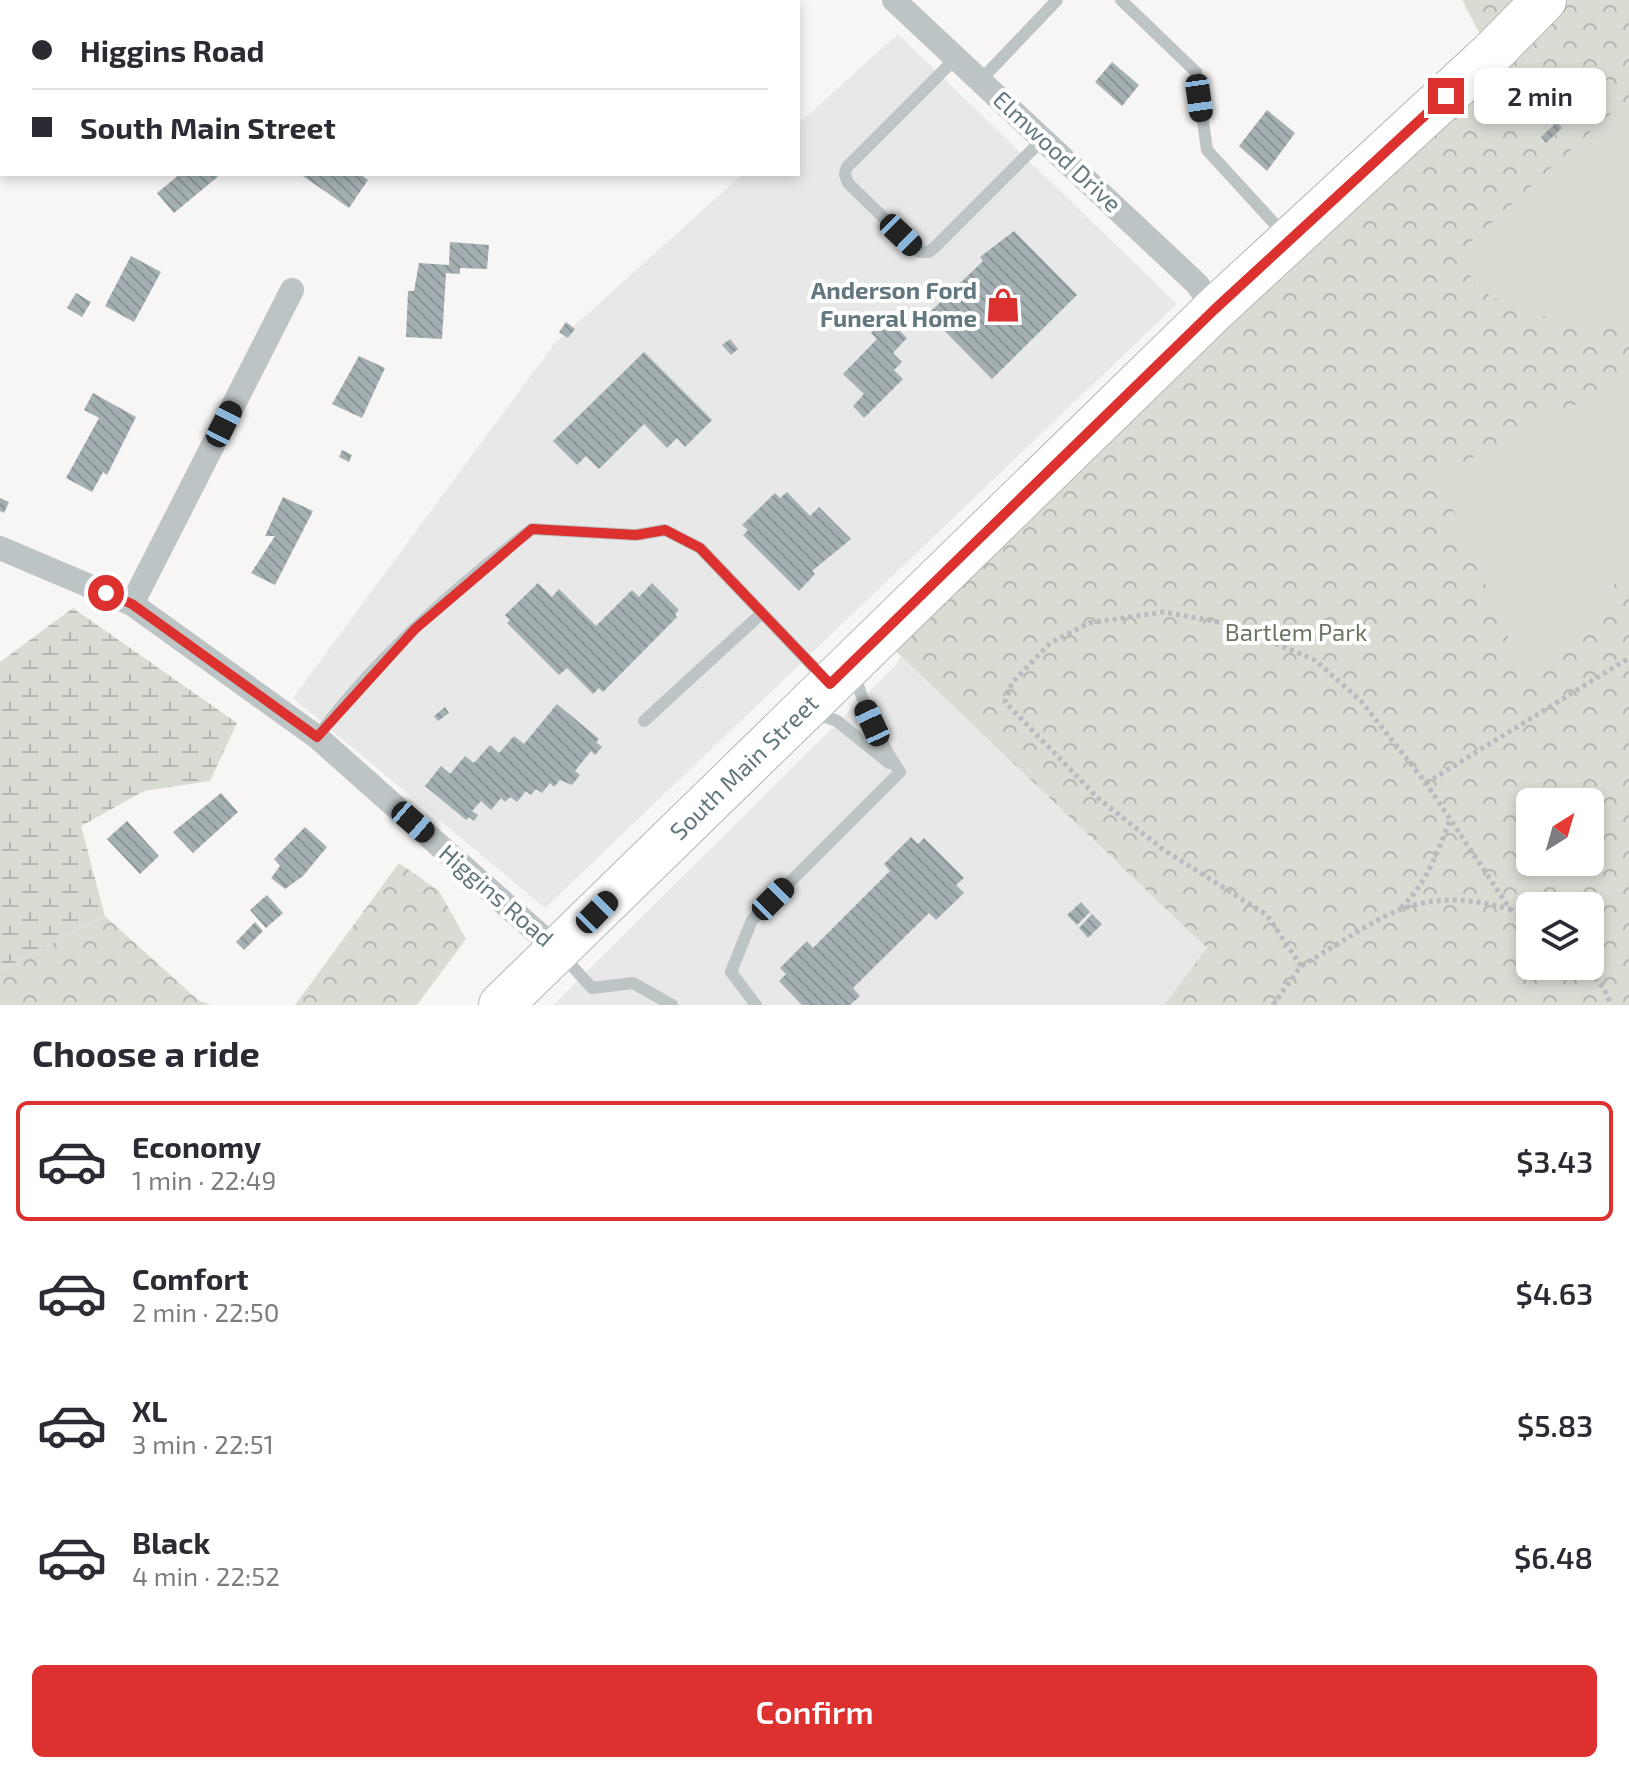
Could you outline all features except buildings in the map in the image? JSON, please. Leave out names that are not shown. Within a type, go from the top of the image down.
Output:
[{"type":"highway","name":"South Main Street","points":[[501,1005],[1215,309],[1491,54],[1544,0]]},
{"type":"street","name":"Elmwood Drive","points":[[894,0],[1197,284],[1215,309]]},
{"type":"street","points":[[132,604],[292,290]]},
{"type":"street","name":"Higgins Road","points":[[0,548],[132,604],[317,737],[558,951]]},
{"type":"lane","points":[[980,81],[1057,0]]},
{"type":"lane","points":[[1121,0],[1196,72],[1207,150],[1290,240]]},
{"type":"lane","points":[[956,58],[847,167],[845,174],[848,183],[919,252],[929,252],[936,246],[1043,139]]},
{"type":"lane","points":[[317,737],[415,629],[532,529],[636,535],[665,530],[700,548],[828,685],[861,699],[883,747],[900,772]]},
{"type":"lane","points":[[644,721],[762,613]]},
{"type":"lane","points":[[828,685],[837,721],[900,772]]},
{"type":"lane","points":[[756,1005],[731,972],[752,920],[900,772]]},
{"type":"lane","points":[[558,951],[592,988],[633,983],[672,1005]]},
{"type":"path","points":[[1301,966],[1267,915],[1164,850],[1099,799],[1005,702],[1012,683],[1050,643],[1089,623],[1164,612],[1229,624],[1315,660],[1361,701],[1426,783],[1510,909],[1516,913]]},
{"type":"path","points":[[1426,783],[1629,658]]},
{"type":"path","points":[[1401,908],[1418,891],[1432,868],[1450,820]]},
{"type":"path","points":[[1273,1005],[1301,966],[1366,924],[1401,908],[1443,900],[1510,909]]},
{"type":"path","points":[[1597,980],[1611,1005]]},
{"type":"shaded area","points":[[898,34],[1177,304],[545,908],[293,698],[554,344],[741,176],[800,176],[800,122]]},
{"type":"shaded area","points":[[904,652],[1208,948],[1164,1005],[553,1005],[895,666]]},
{"type":"green space","name":"Bartlem Park","points":[[1462,0],[1629,0],[1629,1005],[1164,1005],[1207,948],[879,635],[1491,55]]},
{"type":"green space","points":[[1612,112],[1629,132],[1629,324],[1581,329],[1491,297],[1453,258]]},
{"type":"green space","points":[[1629,377],[1629,567],[1570,638],[1523,671],[1438,475]]},
{"type":"green space","points":[[73,608],[237,723],[210,781],[144,791],[81,826],[105,916],[0,970],[0,662]]},
{"type":"green space","points":[[399,863],[439,891],[466,939],[417,1005],[295,1005]]},
{"type":"green space","points":[[105,916],[198,1000],[211,1005],[0,1005],[0,970]]},
{"type":"place","name":"Anderson Ford Funeral Home","points":[[1003,305]]},
{"type":"route","points":[[106,593],[132,604],[317,737],[415,629],[495,557],[532,529],[636,535],[665,530],[700,548],[830,684],[1215,309],[1446,96]]}]
